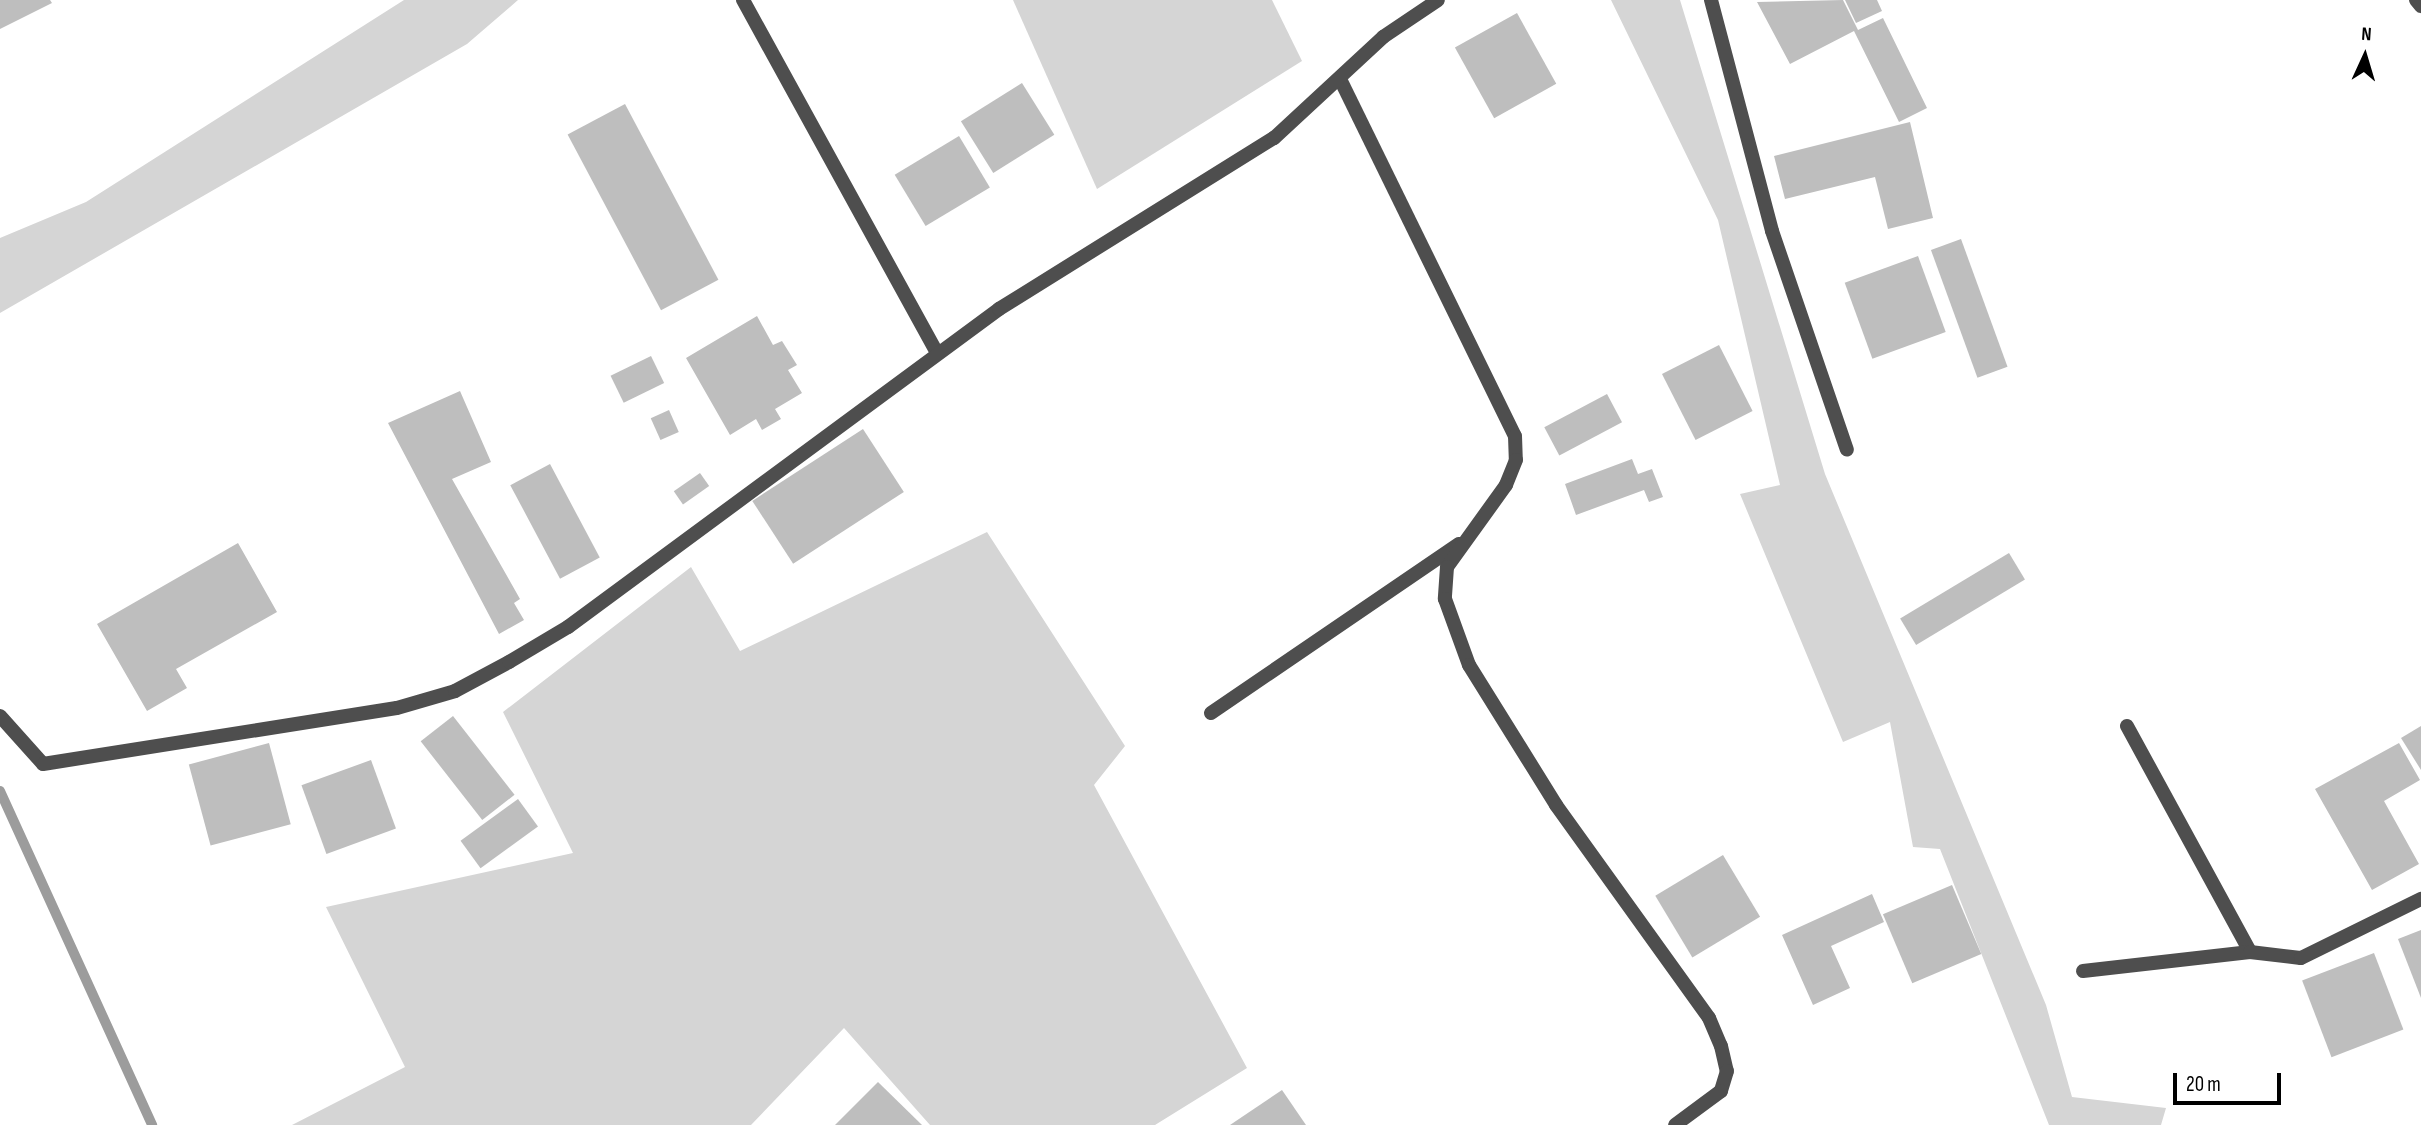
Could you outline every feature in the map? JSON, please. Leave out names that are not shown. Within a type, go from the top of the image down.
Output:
[{"type":"street","points":[[743,0],[937,353]]},
{"type":"street","points":[[0,716],[43,764],[397,709],[455,691],[568,627],[937,353],[1274,138],[1341,81],[1383,37],[1438,0]]},
{"type":"street","points":[[1711,0],[1772,231],[1847,450]]},
{"type":"street","points":[[2416,0],[2421,6]]},
{"type":"street","points":[[1341,81],[1515,436],[1516,460],[1506,485],[1460,544],[1447,567],[1445,599],[1469,665],[1556,805],[1709,1018],[1721,1046],[1727,1072],[1721,1091],[1675,1125]]},
{"type":"street","points":[[1211,713],[1460,544]]},
{"type":"street","points":[[2127,726],[2250,952]]},
{"type":"street","points":[[2083,971],[2250,952],[2301,958],[2421,899]]},
{"type":"shaded area","points":[[404,0],[518,0],[467,44],[0,313],[0,238],[86,202]]},
{"type":"shaded area","points":[[1013,0],[1272,0],[1302,61],[1097,189]]},
{"type":"shaded area","points":[[1611,0],[1680,0],[1825,474],[2046,1005],[2072,1097],[2166,1108],[2161,1125],[2049,1125],[1940,849],[1913,847],[1890,722],[1843,742],[1740,494],[1780,485],[1718,220]]},
{"type":"shaded area","points":[[987,532],[1125,746],[1094,785],[1247,1068],[1155,1125],[930,1125],[844,1028],[751,1125],[292,1125],[405,1067],[326,907],[573,853],[503,712],[691,567],[740,651]]},
{"type":"building","points":[[0,0],[50,0],[52,3],[0,29]]},
{"type":"building","points":[[1843,0],[1858,30],[1883,18],[1927,108],[1899,122],[1854,31],[1790,64],[1757,2]]},
{"type":"building","points":[[1845,0],[1877,0],[1882,11],[1856,23]]},
{"type":"building","points":[[1517,13],[1556,84],[1494,118],[1455,47]]},
{"type":"building","points":[[1022,83],[1054,135],[993,173],[961,121]]},
{"type":"building","points":[[625,104],[718,280],[661,310],[568,135]]},
{"type":"building","points":[[1910,122],[1933,218],[1888,229],[1875,177],[1785,199],[1774,156]]},
{"type":"building","points":[[959,136],[990,187],[926,226],[895,175]]},
{"type":"building","points":[[1961,239],[2008,367],[1977,378],[1931,250]]},
{"type":"building","points":[[1918,256],[1946,332],[1872,359],[1845,283]]},
{"type":"building","points":[[757,316],[773,345],[782,341],[797,365],[788,370],[802,393],[775,409],[781,419],[762,430],[756,419],[730,435],[686,358]]},
{"type":"building","points":[[1719,345],[1753,411],[1696,440],[1662,374]]},
{"type":"building","points":[[651,356],[664,383],[624,403],[611,376]]},
{"type":"building","points":[[460,391],[491,462],[452,479],[520,599],[514,603],[524,620],[499,634],[388,423]]},
{"type":"building","points":[[1607,394],[1622,422],[1559,456],[1544,427]]},
{"type":"building","points":[[669,410],[679,432],[660,440],[651,418]]},
{"type":"building","points":[[863,429],[904,492],[793,564],[752,501]]},
{"type":"building","points":[[1632,459],[1638,474],[1652,469],[1663,497],[1649,502],[1644,490],[1576,515],[1565,484]]},
{"type":"building","points":[[550,464],[600,558],[560,579],[510,485]]},
{"type":"building","points":[[700,473],[709,486],[683,504],[674,491]]},
{"type":"building","points":[[238,543],[277,612],[176,669],[187,688],[147,711],[97,624]]},
{"type":"building","points":[[2009,553],[2025,580],[1916,645],[1900,618]]},
{"type":"building","points":[[453,716],[515,795],[482,820],[421,741]]},
{"type":"building","points":[[2421,726],[2421,770],[2401,738]]},
{"type":"building","points":[[269,743],[291,824],[211,846],[189,764]]},
{"type":"building","points":[[2399,743],[2420,780],[2384,801],[2419,864],[2372,890],[2315,789]]},
{"type":"building","points":[[371,760],[396,829],[326,854],[301,785]]},
{"type":"building","points":[[518,799],[538,827],[481,868],[461,841]]},
{"type":"building","points":[[1723,855],[1760,917],[1692,957],[1655,896]]},
{"type":"building","points":[[1952,885],[1981,954],[1912,983],[1883,914]]},
{"type":"building","points":[[1872,894],[1884,922],[1831,946],[1850,988],[1813,1005],[1782,935]]},
{"type":"building","points":[[2421,930],[2421,998],[2398,939]]},
{"type":"building","points":[[2374,953],[2403,1030],[2332,1057],[2302,981]]},
{"type":"building","points":[[878,1082],[922,1125],[835,1125]]},
{"type":"building","points":[[1282,1090],[1306,1125],[1230,1125]]},
{"type":"waterway","points":[[0,791],[152,1125]]}]
